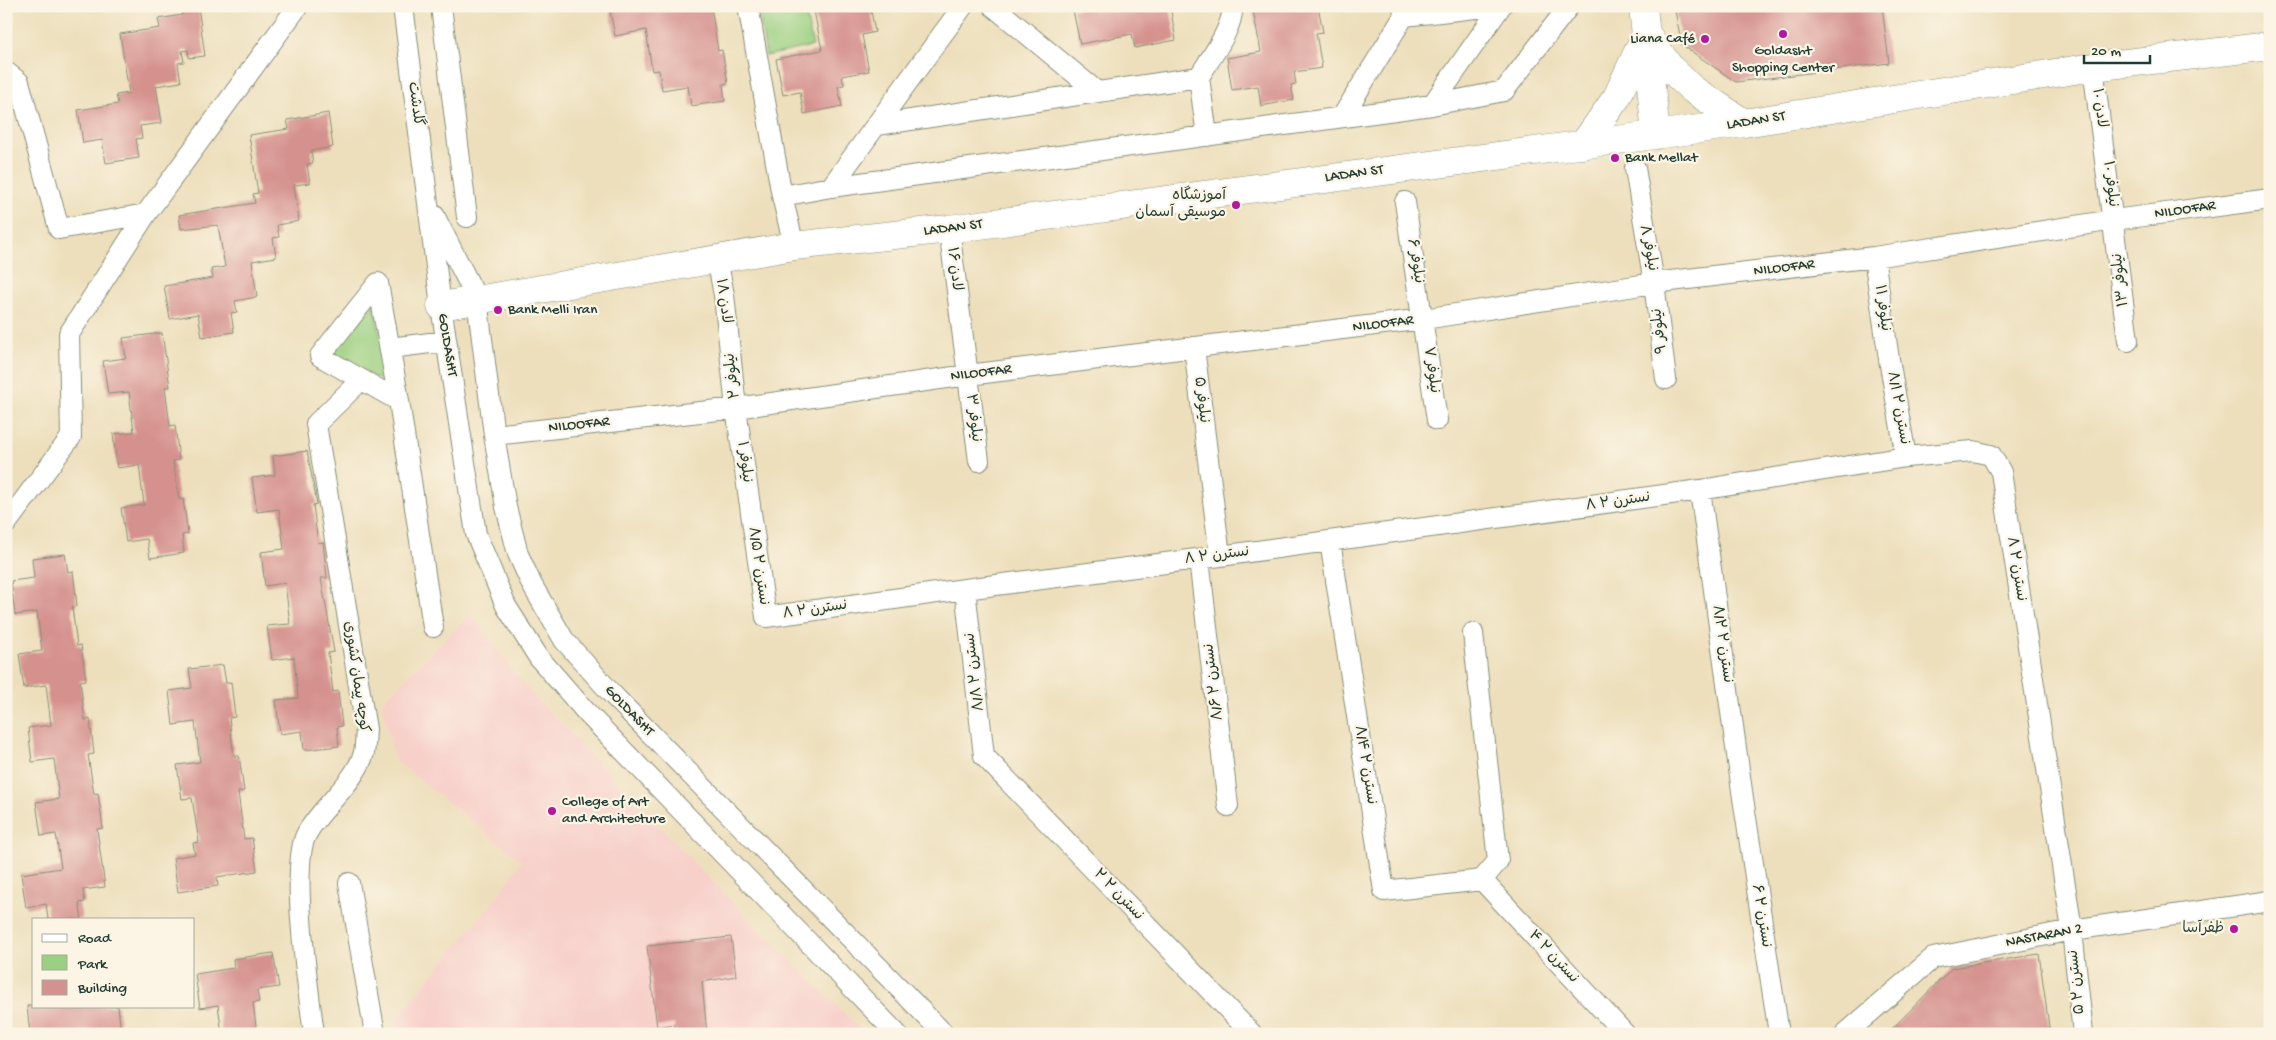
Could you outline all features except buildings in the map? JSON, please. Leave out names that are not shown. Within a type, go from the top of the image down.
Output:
[{"type":"street","points":[[6,524],[71,437],[69,334],[146,214],[298,6]]},
{"type":"street","name":"گلدشت","points":[[403,6],[441,306]]},
{"type":"street","points":[[441,6],[467,217]]},
{"type":"street","points":[[748,6],[782,196],[794,246]]},
{"type":"street","points":[[831,187],[963,6]]},
{"type":"street","points":[[993,6],[1096,91]]},
{"type":"street","points":[[1207,136],[1199,76],[1224,35],[1233,11],[1232,6]]},
{"type":"street","points":[[1342,117],[1404,11],[1494,6]]},
{"type":"street","points":[[1432,105],[1501,6]]},
{"type":"street","points":[[782,196],[831,187],[1432,105],[1504,91],[1569,6]]},
{"type":"street","points":[[1643,6],[1656,135]]},
{"type":"street","points":[[1646,33],[1670,68],[1692,89],[1744,123]]},
{"type":"street","points":[[1583,145],[1617,96],[1646,33]]},
{"type":"street","name":"LADAN ST","points":[[441,306],[794,246],[949,229],[1583,145],[1744,123],[2093,67],[2269,48]]},
{"type":"street","name":"۱۰ لادن","points":[[2093,67],[2105,148]]},
{"type":"street","points":[[6,72],[18,82],[59,230],[146,214]]},
{"type":"street","points":[[877,125],[1199,76]]},
{"type":"street","name":"۱۰ نیلوفر","points":[[2105,148],[2114,220]]},
{"type":"street","name":"۸ نیلوفر","points":[[1635,168],[1654,282]]},
{"type":"street","name":"NILOOFAR","points":[[494,434],[736,408],[968,375],[1424,319],[1654,282],[1874,257],[2114,220],[2270,199]]},
{"type":"street","points":[[427,202],[477,299]]},
{"type":"street","name":"۶ نیلوفر","points":[[1405,202],[1424,319]]},
{"type":"street","name":"۱۳ نیلوفر","points":[[2114,220],[2128,341]]},
{"type":"street","name":"۱۶ لادن","points":[[949,229],[968,375]]},
{"type":"street","name":"۱۱ نیلوفر","points":[[1874,257],[1889,359]]},
{"type":"street","name":"۱۸ لادن","points":[[717,258],[724,294],[729,344]]},
{"type":"street","name":"۹ نیلوفر","points":[[1654,282],[1666,379]]},
{"type":"street","points":[[399,401],[320,356],[378,283],[399,401],[433,627]]},
{"type":"street","name":"GOLDASHT","points":[[477,299],[494,434],[506,507],[518,554],[532,585],[564,640],[611,693],[944,1034]]},
{"type":"street","name":"GOLDASHT","points":[[441,306],[476,534],[506,606],[539,658],[587,713],[892,1031]]},
{"type":"street","name":"۷ نیلوفر","points":[[1424,319],[1437,420]]},
{"type":"street","points":[[390,348],[446,341]]},
{"type":"street","name":"۲ نیلوفر","points":[[729,344],[736,408]]},
{"type":"street","name":"۵ نیلوفر","points":[[1194,347],[1220,556]]},
{"type":"street","name":"۸/۱ نسترن ۲","points":[[1889,359],[1906,457]]},
{"type":"street","name":"۳ نیلوفر","points":[[968,375],[979,461]]},
{"type":"street","name":"کوچه پیمان کشوری","points":[[314,1034],[302,924],[301,856],[306,834],[364,756],[366,729],[316,424],[361,380]]},
{"type":"street","name":"۱ نیلوفر","points":[[736,408],[751,515]]},
{"type":"street","name":"۸ نسترن ۲","points":[[766,617],[965,588],[1220,556],[1700,490],[1906,457],[1973,451],[1991,455],[2001,472],[2072,930]]},
{"type":"street","name":"۸/۲ نسترن ۲","points":[[1700,490],[1743,798]]},
{"type":"street","name":"۸/۵ نسترن ۲","points":[[751,515],[766,617]]},
{"type":"street","name":"۸/۴ نسترن ۲","points":[[1330,541],[1384,891],[1482,880]]},
{"type":"street","name":"۸/۶ نسترن ۲","points":[[1199,558],[1228,806]]},
{"type":"street","name":"۸/۸ نسترن ۲","points":[[965,588],[984,756]]},
{"type":"street","points":[[1473,633],[1498,862],[1482,880]]},
{"type":"street","points":[[587,713],[611,693]]},
{"type":"street","name":"۲ نسترن ۲","points":[[984,756],[1252,1034]]},
{"type":"street","name":"۶ نسترن ۲","points":[[1743,798],[1779,1034]]},
{"type":"street","name":"۴ نسترن ۲","points":[[1482,880],[1625,1034]]},
{"type":"street","points":[[349,883],[375,1034]]},
{"type":"street","name":"NASTARAN 2","points":[[1845,1034],[1933,958],[2072,930],[2270,900]]},
{"type":"street","name":"۵ نسترن ۲","points":[[2072,930],[2083,1034]]},
{"type":"shaded area","name":"College of Art and Architecture","points":[[471,614],[522,683],[723,893],[865,1034],[397,1034],[395,1020],[498,896],[522,861],[395,760],[381,703]]},
{"type":"green space","points":[[758,6],[804,6],[813,46],[766,56]]},
{"type":"green space","points":[[374,303],[388,384],[332,354]]},
{"type":"place","name":"Goldasht Shopping Center","points":[[1783,34]]},
{"type":"place","name":"Liana Café","points":[[1705,39]]},
{"type":"place","name":"Bank Mellat","points":[[1615,158]]},
{"type":"place","name":"آموزشگاه موسیقی آسمان","points":[[1236,205]]},
{"type":"place","name":"Bank Melli Iran","points":[[498,310]]},
{"type":"place","name":"College of Art and Architecture","points":[[552,811]]},
{"type":"place","name":"ظفرآسا","points":[[2234,929]]}]
